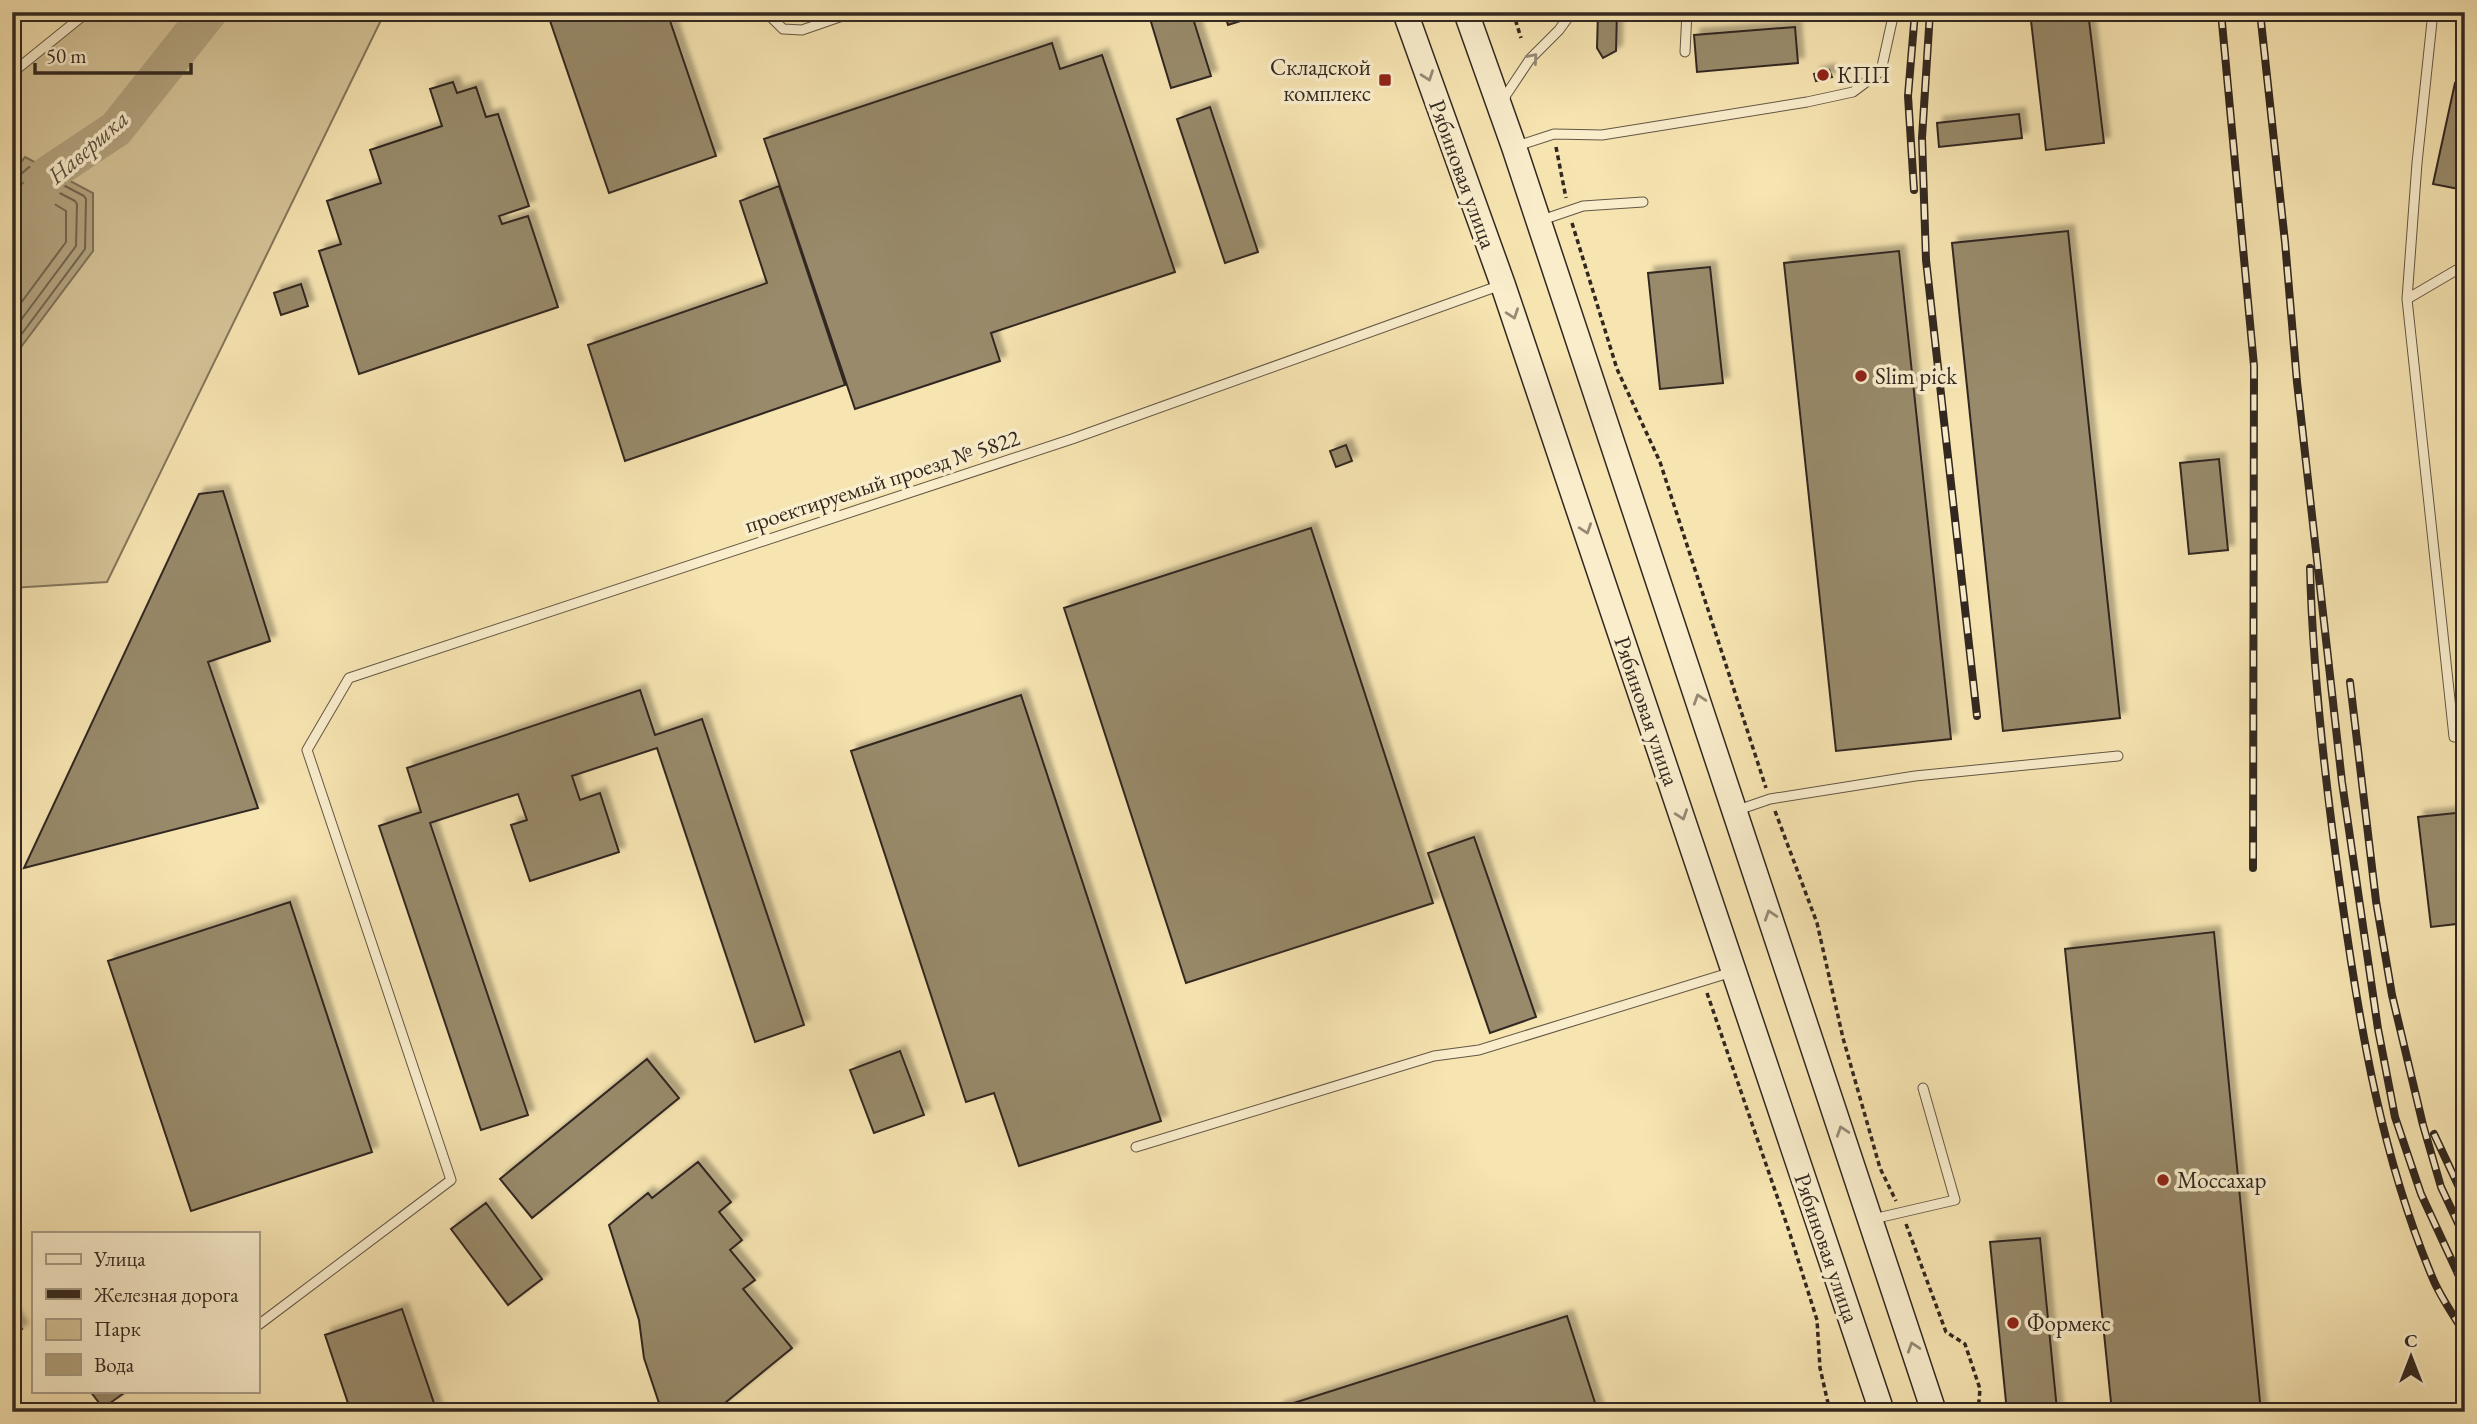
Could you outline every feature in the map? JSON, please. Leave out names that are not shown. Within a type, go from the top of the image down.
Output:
[{"type":"main road","name":"Рябиновая улица","points":[[1405,12],[1503,285],[1882,1412]]},
{"type":"main road","points":[[1466,12],[1502,110],[1934,1412]]},
{"type":"lane","points":[[12,73],[85,14],[123,12]]},
{"type":"lane","points":[[771,12],[772,18],[783,29],[802,30],[854,12]]},
{"type":"lane","points":[[1502,110],[1506,95],[1530,59],[1559,30],[1572,12]]},
{"type":"lane","points":[[1685,52],[1687,12]]},
{"type":"lane","points":[[1514,146],[1554,134],[1602,135],[1853,92],[1881,71],[1894,12]]},
{"type":"lane","points":[[2433,12],[2417,163],[2407,299],[2454,737]]},
{"type":"lane","points":[[1539,221],[1583,206],[1643,202]]},
{"type":"lane","points":[[2407,299],[2465,265]]},
{"type":"lane","name":"проектируемый проезд № 5822","points":[[259,1324],[451,1180],[307,750],[349,678],[1072,439],[1503,285]]},
{"type":"lane","points":[[1736,811],[1770,799],[1915,776],[2118,757]]},
{"type":"lane","points":[[1136,1147],[1434,1056],[1479,1050],[1734,972]]},
{"type":"lane","points":[[1871,1219],[1955,1200],[1923,1088]]},
{"type":"path","points":[[1513,12],[1521,38]]},
{"type":"path","points":[[1554,134],[1569,211],[1617,369],[1660,462],[1770,799],[1817,923],[1843,1038],[1880,1168],[1901,1211],[1946,1332],[1965,1344],[1980,1389],[1978,1412]]},
{"type":"path","points":[[1703,981],[1817,1320],[1820,1368],[1830,1412]]},
{"type":"green space","points":[[385,12],[107,582],[12,588],[12,73],[85,14]]},
{"type":"water","points":[[25,157],[93,193],[93,251],[12,359],[12,173]]},
{"type":"building","points":[[547,12],[667,12],[716,156],[609,193]]},
{"type":"building","points":[[1148,12],[1191,12],[1211,76],[1171,88]]},
{"type":"building","points":[[1224,12],[1255,12],[1256,16],[1228,25]]},
{"type":"building","points":[[1598,12],[1617,12],[1616,51],[1603,58],[1597,48]]},
{"type":"building","points":[[2030,12],[2088,12],[2104,143],[2046,150]]},
{"type":"building","points":[[1795,27],[1798,63],[1697,72],[1694,35]]},
{"type":"building","points":[[1052,43],[1060,69],[1102,55],[1175,272],[991,333],[1000,361],[855,409],[764,139]]},
{"type":"building","name":"КПП","points":[[1829,70],[1832,77],[1816,81],[1814,74]]},
{"type":"building","points":[[453,82],[457,93],[476,87],[486,117],[498,114],[529,206],[499,216],[502,224],[528,216],[558,307],[359,374],[319,251],[341,244],[327,201],[381,183],[370,150],[442,126],[430,89]]},
{"type":"building","points":[[2455,83],[2465,85],[2464,190],[2433,184]]},
{"type":"building","points":[[1210,107],[1258,252],[1225,263],[1177,119]]},
{"type":"building","points":[[2019,114],[2022,138],[1939,147],[1937,123]]},
{"type":"building","points":[[779,186],[845,385],[625,461],[588,345],[767,283],[740,201]]},
{"type":"building","points":[[2068,231],[2120,718],[2003,731],[1952,243]]},
{"type":"building","points":[[1899,251],[1951,739],[1836,751],[1784,263]]},
{"type":"building","points":[[1710,267],[1723,383],[1660,389],[1648,273]]},
{"type":"building","points":[[301,284],[308,306],[281,315],[274,293]]},
{"type":"building","points":[[1346,445],[1352,461],[1336,467],[1330,451]]},
{"type":"building","points":[[2219,459],[2228,550],[2189,554],[2180,463]]},
{"type":"building","points":[[223,491],[270,641],[208,662],[258,808],[24,868],[199,494]]},
{"type":"building","points":[[1311,528],[1433,903],[1186,983],[1064,608]]},
{"type":"building","points":[[2465,543],[2465,584],[2462,584],[2457,544]]},
{"type":"building","points":[[640,690],[655,735],[702,719],[804,1025],[755,1042],[657,748],[572,776],[580,800],[600,793],[619,852],[530,881],[511,825],[527,820],[518,794],[430,823],[528,1115],[481,1130],[379,826],[421,812],[407,768]]},
{"type":"building","points":[[1021,695],[1161,1121],[1019,1166],[994,1093],[966,1102],[851,751]]},
{"type":"building","points":[[2465,812],[2465,923],[2431,927],[2418,817]]},
{"type":"building","points":[[1474,837],[1536,1017],[1490,1033],[1428,853]]},
{"type":"building","points":[[290,902],[372,1152],[191,1211],[108,961]]},
{"type":"building","name":"Моссахар","points":[[2214,932],[2261,1412],[2112,1412],[2065,949]]},
{"type":"building","points":[[900,1051],[924,1115],[874,1133],[850,1070]]},
{"type":"building","points":[[647,1059],[679,1098],[532,1218],[500,1179]]},
{"type":"building","points":[[698,1162],[731,1202],[719,1212],[742,1240],[730,1250],[755,1280],[743,1289],[792,1348],[714,1412],[662,1412],[644,1358],[639,1320],[609,1225],[648,1193],[652,1198]]},
{"type":"building","points":[[486,1203],[542,1279],[508,1305],[451,1229]]},
{"type":"building","points":[[2040,1238],[2057,1410],[2007,1412],[1990,1242]]},
{"type":"building","points":[[402,1309],[437,1412],[351,1412],[325,1335]]},
{"type":"building","points":[[12,1313],[22,1329],[12,1335]]},
{"type":"building","points":[[1567,1316],[1598,1412],[1279,1412],[1278,1408]]},
{"type":"building","points":[[91,1392],[126,1392],[103,1408]]},
{"type":"waterway","name":"Навершка","points":[[12,260],[47,175],[116,129],[209,12]]},
{"type":"railway","points":[[1914,190],[1908,96],[1915,12]]},
{"type":"railway","points":[[1930,12],[1922,138],[1926,260],[1977,716]]},
{"type":"railway","points":[[2221,12],[2254,366],[2253,868]]},
{"type":"railway","points":[[2260,12],[2297,382],[2342,782],[2378,1029],[2395,1117],[2421,1194],[2465,1289]]},
{"type":"railway","points":[[2310,568],[2317,693],[2326,776],[2365,1045],[2387,1140],[2415,1233],[2436,1286],[2465,1334]]},
{"type":"railway","points":[[2350,682],[2376,901],[2392,995],[2423,1125],[2441,1187],[2465,1238]]},
{"type":"railway","points":[[2434,1134],[2465,1200]]},
{"type":"place","name":"КПП","points":[[1823,75]]},
{"type":"place","name":"Складской комплекс","points":[[1385,80]]},
{"type":"place","name":"Slim pick","points":[[1861,376]]},
{"type":"place","name":"Моссахар","points":[[2163,1180]]},
{"type":"place","name":"Формекс","points":[[2013,1323]]}]
